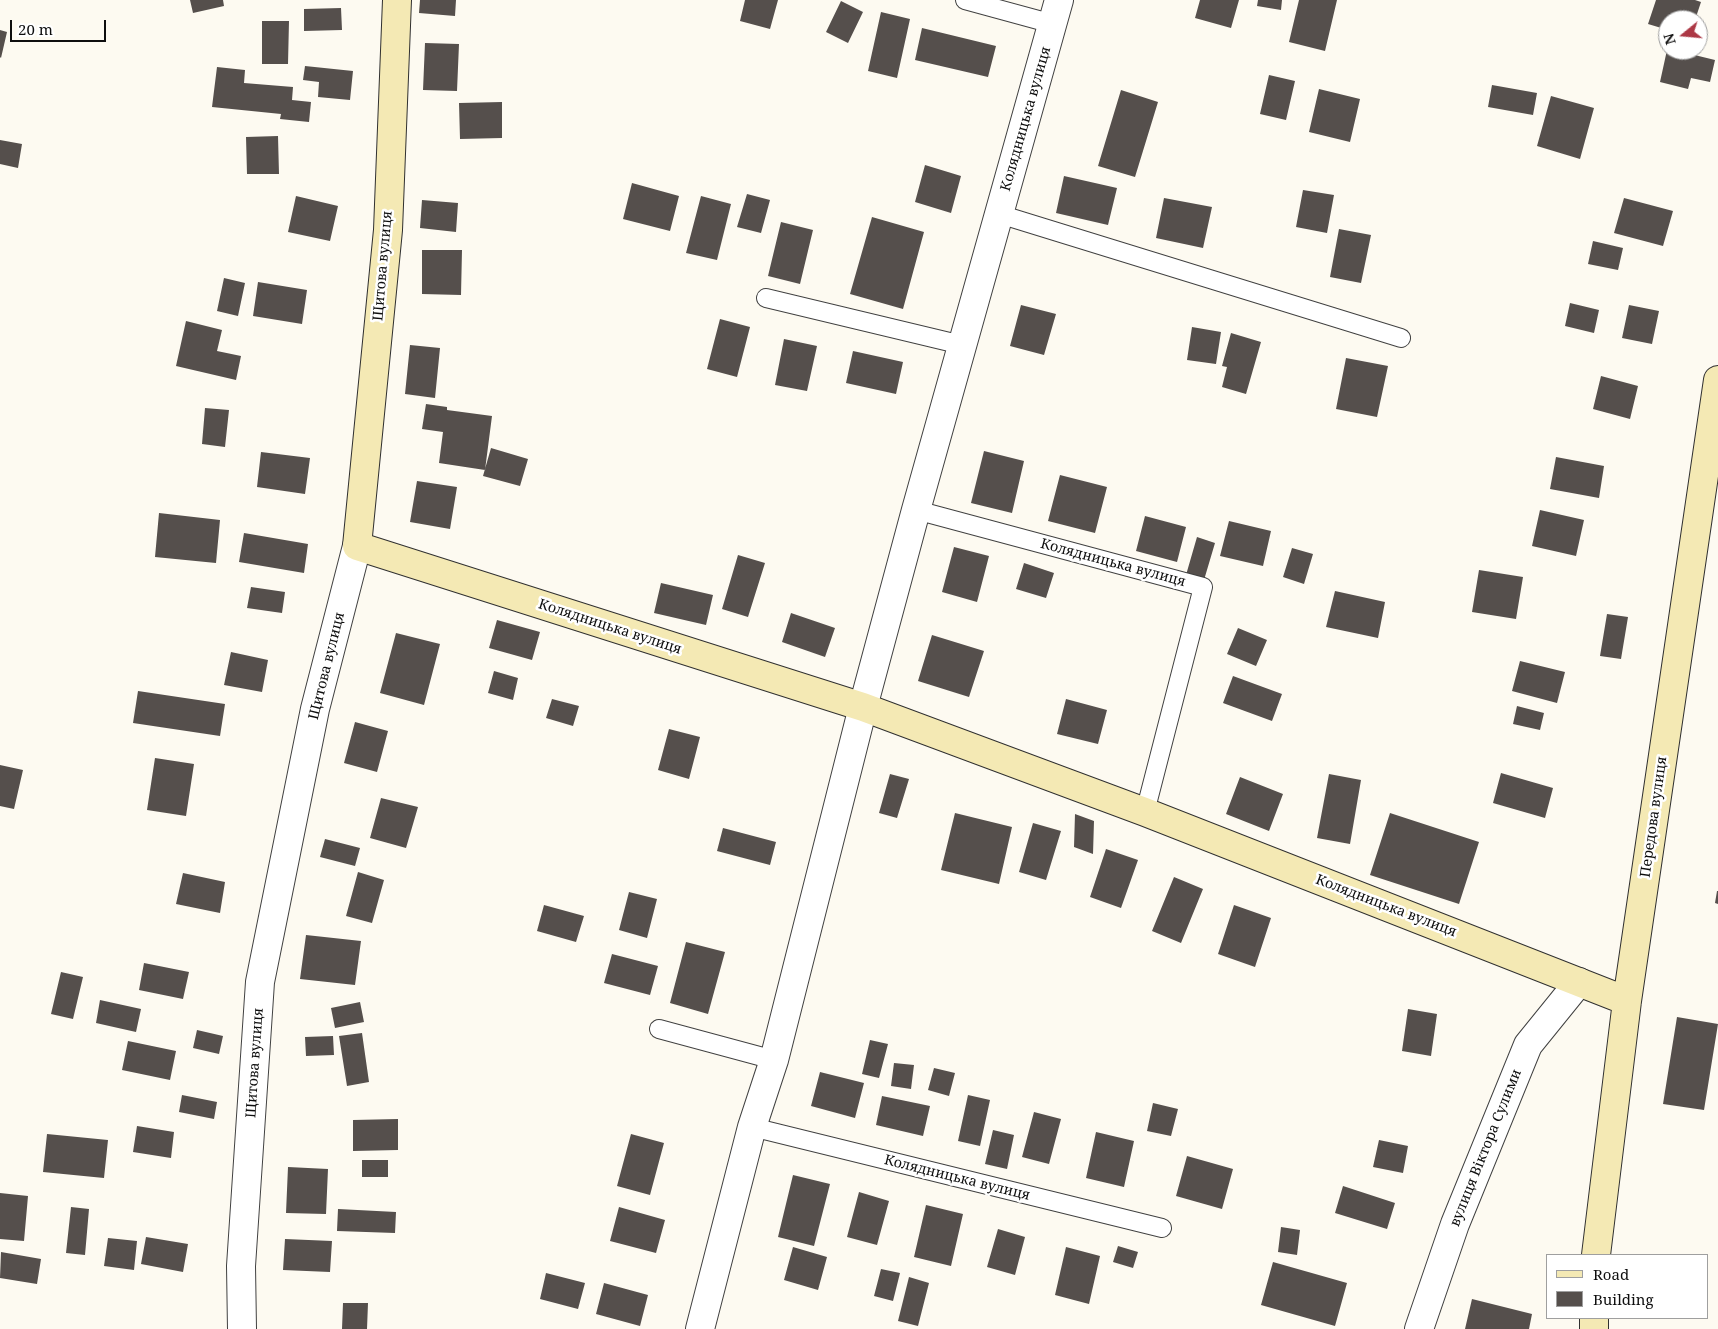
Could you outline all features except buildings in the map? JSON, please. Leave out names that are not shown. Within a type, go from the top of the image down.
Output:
[{"type":"street","name":"Щитова вулиця","points":[[242,1329],[241,1266],[260,982],[315,708],[358,546],[388,230],[397,0]]},
{"type":"street","name":"Колядницька вулиця","points":[[700,1329],[752,1127],[774,1060],[863,707],[916,510],[1056,12]]},
{"type":"street","name":"Передова вулиця","points":[[1596,1254],[1627,1001],[1718,380]]},
{"type":"street","name":"Колядницька вулиця","points":[[358,546],[863,707],[1145,812],[1627,1001]]},
{"type":"street","name":"вулиця Віктора Сулими","points":[[1419,1329],[1455,1224],[1528,1045],[1579,982]]},
{"type":"lane","name":"Колядницька вулиця","points":[[965,0],[1056,12]]},
{"type":"lane","points":[[999,214],[1401,338]]},
{"type":"lane","points":[[766,298],[962,345]]},
{"type":"lane","name":"Колядницька вулиця","points":[[916,510],[1203,587],[1145,812]]},
{"type":"lane","points":[[659,1029],[774,1060]]},
{"type":"lane","name":"Колядницька вулиця","points":[[752,1127],[1162,1228]]}]
